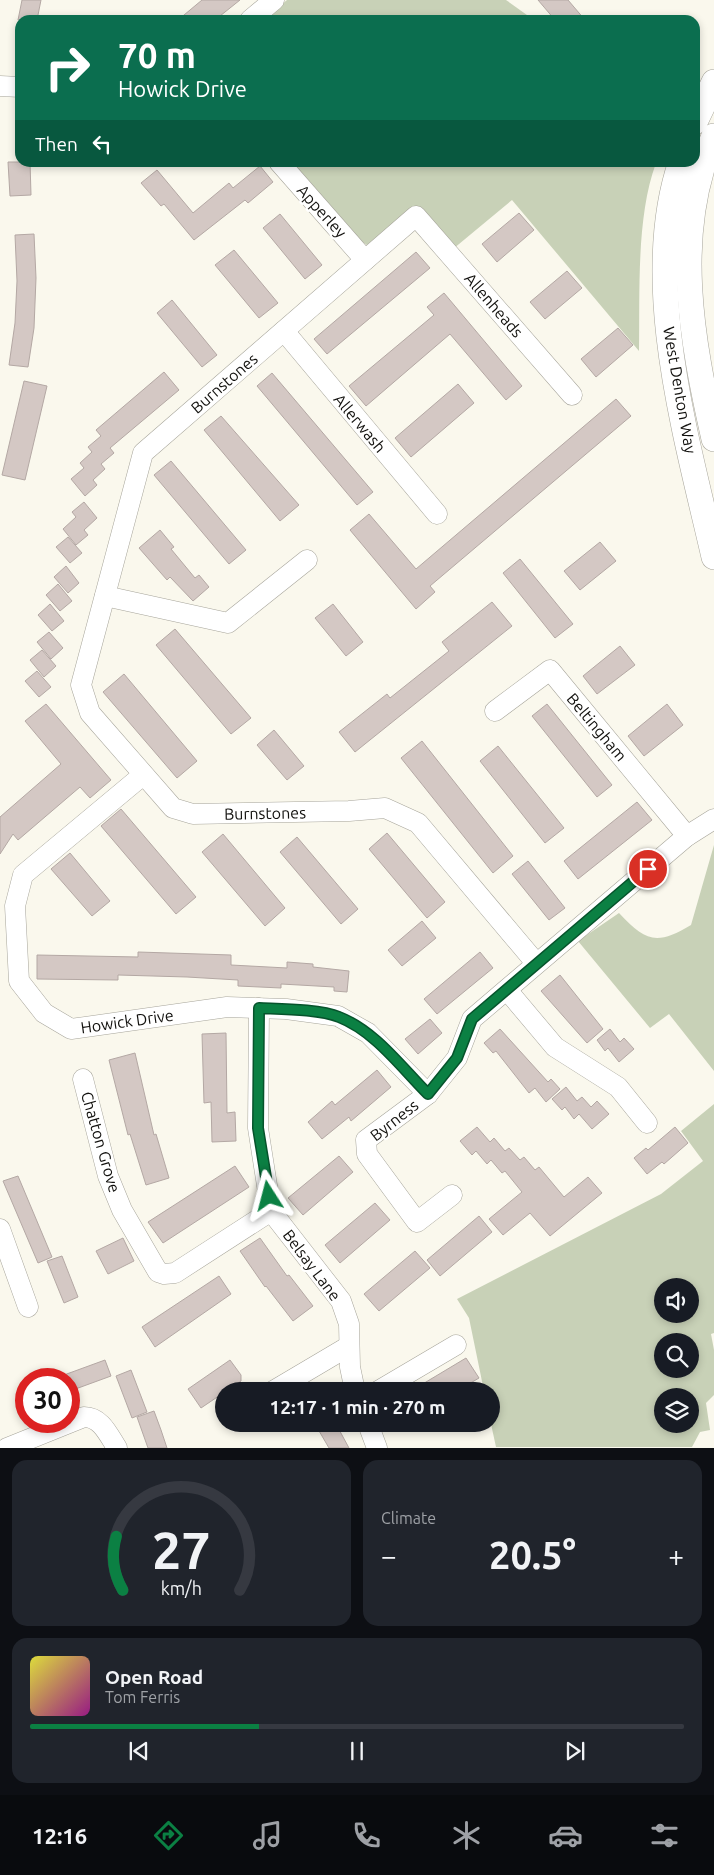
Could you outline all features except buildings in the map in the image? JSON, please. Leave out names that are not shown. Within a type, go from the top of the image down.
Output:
[{"type":"street","points":[[256,15],[274,0]]},
{"type":"street","points":[[700,111],[714,82]]},
{"type":"street","points":[[0,86],[15,87]]},
{"type":"street","name":"West Denton Way","points":[[714,136],[699,182],[691,221],[689,292],[696,356],[714,440]]},
{"type":"street","name":"Apperley","points":[[283,167],[365,260]]},
{"type":"street","name":"West Denton Way","points":[[680,167],[668,221],[665,293],[671,359],[714,557]]},
{"type":"street","name":"Burnstones","points":[[416,216],[143,453],[81,685],[90,712],[173,808],[193,814],[349,811],[385,808],[418,823],[536,963]]},
{"type":"street","name":"Allenheads","points":[[416,216],[572,395]]},
{"type":"street","name":"Allerwash","points":[[284,331],[437,514]]},
{"type":"street","points":[[105,596],[228,623],[307,560]]},
{"type":"street","name":"Beltingham","points":[[495,711],[550,670],[687,836]]},
{"type":"street","name":"Howick Drive","points":[[143,775],[23,875],[15,906],[19,981],[44,1013],[71,1029],[227,1007],[286,1009],[338,1016],[368,1033],[428,1094]]},
{"type":"street","name":"Byrness","points":[[452,1195],[417,1222],[367,1154],[366,1140],[428,1094],[457,1058],[472,1019],[687,836],[714,819]]},
{"type":"street","points":[[507,990],[555,1047],[618,1087],[647,1123]]},
{"type":"street","name":"Belsay Lane","points":[[259,1008],[258,1128],[271,1211],[342,1301],[349,1324],[352,1382]]},
{"type":"street","name":"Chatton Grove","points":[[83,1079],[108,1176],[122,1210],[158,1272],[164,1274],[175,1273],[271,1211]]},
{"type":"street","points":[[0,1228],[28,1306]]},
{"type":"street","points":[[393,1382],[456,1345]]},
{"type":"street","points":[[288,1382],[349,1346]]},
{"type":"street","points":[[7,1448],[84,1417],[92,1417],[99,1421],[117,1448]]},
{"type":"street","points":[[371,1432],[377,1448]]},
{"type":"green space","points":[[287,0],[506,0],[527,15],[269,15]]},
{"type":"green space","points":[[291,167],[655,167],[645,207],[642,231],[639,351],[512,200],[453,249],[417,207],[367,245],[354,236]]},
{"type":"green space","points":[[714,845],[714,1071],[669,1014],[650,1028],[578,941],[619,913],[636,930],[652,937],[669,936],[691,925]]},
{"type":"green space","points":[[714,1104],[714,1333],[711,1334],[714,1350],[714,1395],[706,1403],[710,1430],[700,1432],[692,1447],[496,1447],[493,1432],[500,1432],[500,1382],[482,1382],[469,1318],[457,1299],[661,1194],[703,1161],[681,1131]]},
{"type":"route","points":[[269,1196],[258,1128],[259,1008],[286,1009],[338,1016],[368,1033],[428,1094],[457,1058],[472,1019],[648,869]]}]
